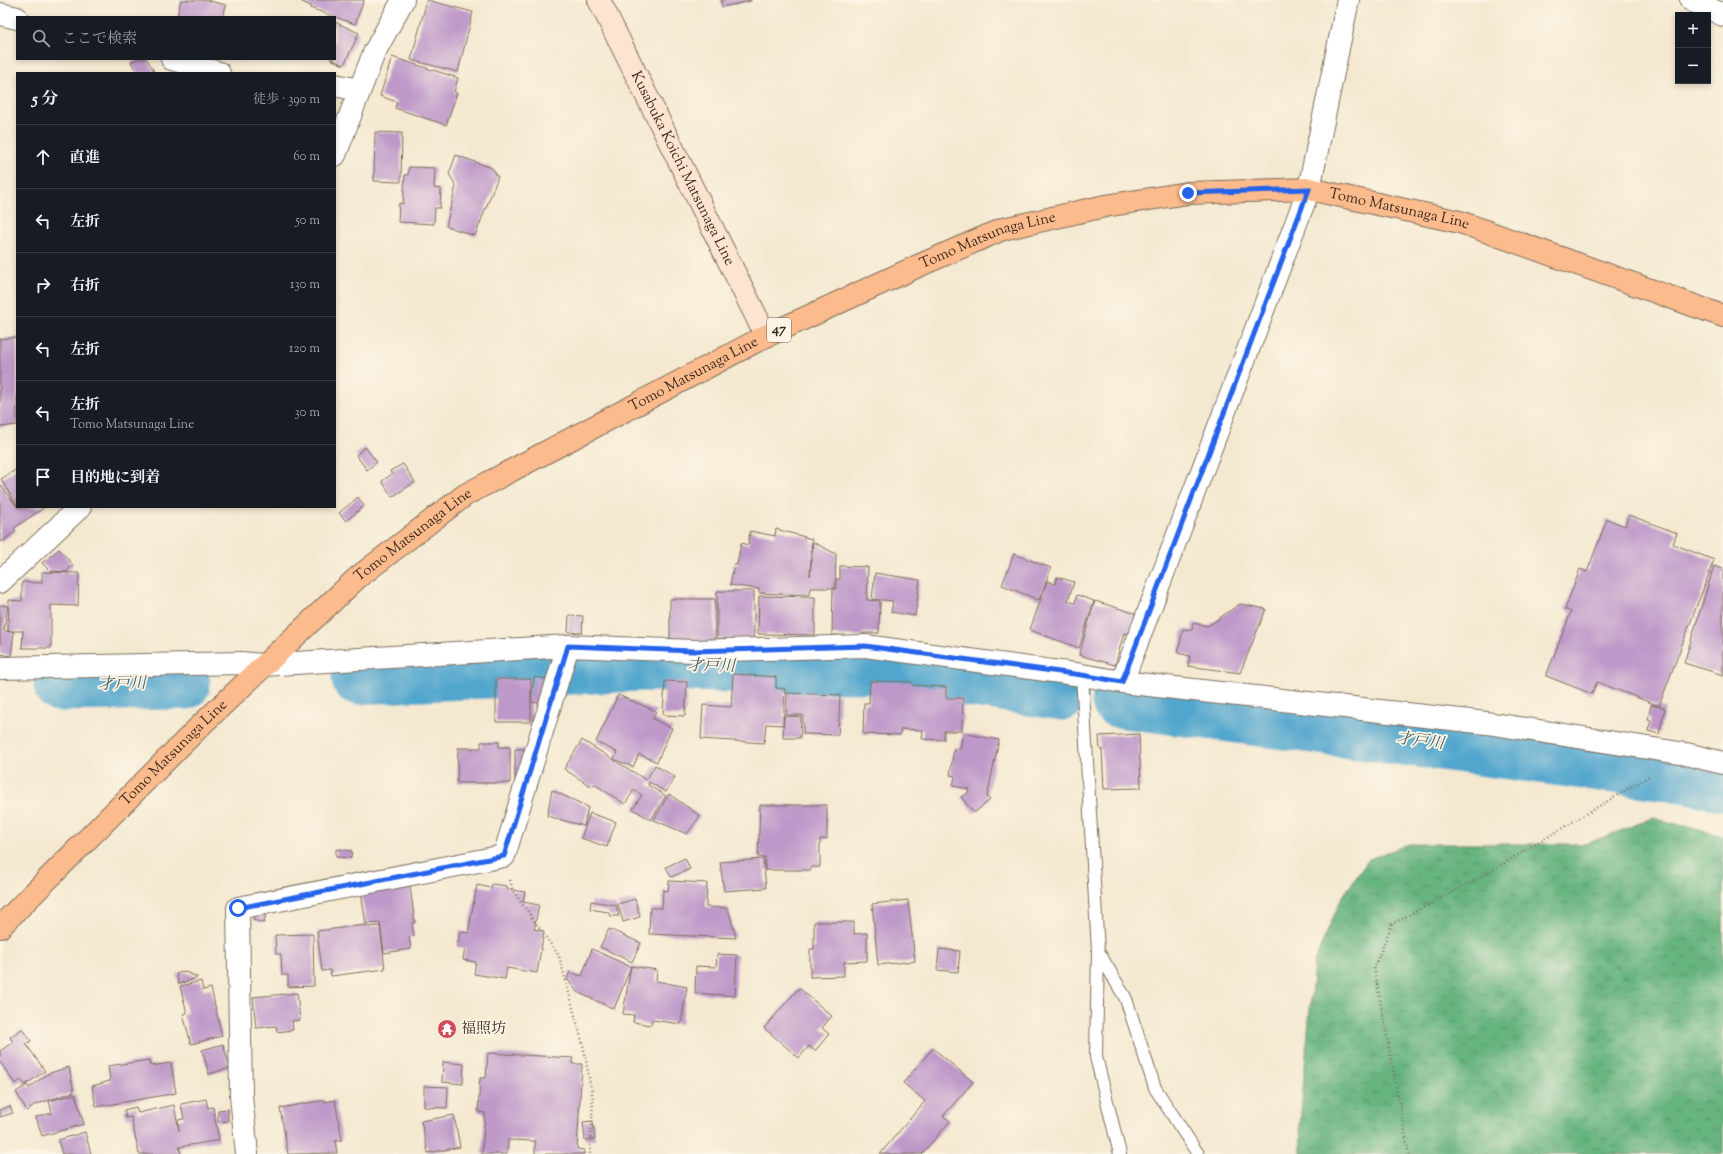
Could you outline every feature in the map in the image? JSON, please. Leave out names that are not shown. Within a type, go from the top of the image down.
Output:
[{"type":"main road","name":"Kusabuka Koichi Matsunaga Line","points":[[599,0],[766,336]]},
{"type":"main road","name":"Tomo Matsunaga Line","points":[[0,927],[200,726],[263,665],[357,578],[465,495],[766,336],[918,266],[1003,229],[1105,206],[1188,193],[1309,189],[1460,222],[1723,316]]},
{"type":"street","points":[[336,152],[374,53],[403,0]]},
{"type":"street","points":[[1122,682],[1309,189],[1348,0]]},
{"type":"street","points":[[1691,0],[1723,14]]},
{"type":"street","points":[[0,14],[16,18]]},
{"type":"street","points":[[175,60],[216,72]]},
{"type":"street","points":[[336,85],[359,90]]},
{"type":"street","points":[[0,582],[79,508]]},
{"type":"street","points":[[0,668],[241,663],[263,665],[568,646],[693,651],[865,646],[1082,675],[1122,682],[1487,723],[1686,754],[1723,763]]},
{"type":"street","points":[[247,1154],[241,1096],[238,908],[504,856],[568,646]]},
{"type":"lane","points":[[1082,675],[1098,951],[1096,1058],[1120,1154]]},
{"type":"lane","points":[[1098,951],[1126,999],[1155,1088],[1198,1154]]},
{"type":"path","points":[[1409,1154],[1374,968],[1392,924],[1481,878],[1652,775]]},
{"type":"path","points":[[504,856],[513,891],[559,956],[582,1045],[593,1099],[590,1154]]},
{"type":"green space","points":[[1653,818],[1723,836],[1723,1154],[1301,1154],[1300,1124],[1314,962],[1341,899],[1369,859],[1409,844],[1586,844]]},
{"type":"building","points":[[181,0],[206,0],[226,5],[223,16],[177,16]]},
{"type":"building","points":[[302,0],[364,0],[355,24],[310,8],[311,6],[302,2]]},
{"type":"building","points":[[427,0],[473,12],[458,72],[411,60]]},
{"type":"building","points":[[721,0],[751,0],[751,1],[722,7]]},
{"type":"building","points":[[336,22],[359,33],[344,65],[332,60],[336,60]]},
{"type":"building","points":[[392,57],[458,78],[454,92],[457,93],[446,125],[395,108],[397,102],[380,96]]},
{"type":"building","points":[[135,60],[148,60],[154,72],[136,72],[131,62]]},
{"type":"building","points":[[375,132],[402,133],[401,182],[374,181]]},
{"type":"building","points":[[456,155],[492,168],[498,177],[475,236],[446,226],[456,186],[449,174]]},
{"type":"building","points":[[409,167],[435,168],[434,188],[441,189],[440,208],[435,208],[434,224],[398,222],[399,203],[403,204],[405,175],[408,175]]},
{"type":"building","points":[[16,337],[16,425],[0,427],[0,339]]},
{"type":"building","points":[[365,447],[377,462],[367,470],[356,455]]},
{"type":"building","points":[[403,464],[415,482],[392,497],[382,481],[392,474],[390,471]]},
{"type":"building","points":[[16,470],[16,504],[1,479]]},
{"type":"building","points":[[0,484],[16,505],[16,508],[44,508],[14,528],[16,531],[0,543]]},
{"type":"building","points":[[358,497],[364,506],[346,521],[339,513]]},
{"type":"building","points":[[1629,515],[1677,533],[1673,544],[1714,560],[1659,706],[1597,682],[1592,694],[1546,676],[1571,612],[1565,609],[1580,569],[1587,572],[1607,519],[1625,526]]},
{"type":"building","points":[[776,529],[812,539],[810,576],[813,542],[836,554],[835,588],[810,588],[809,595],[759,593],[759,589],[730,585],[734,564],[737,565],[741,543],[748,545],[750,531],[775,536]]},
{"type":"building","points":[[59,549],[73,565],[66,572],[50,571],[42,563]]},
{"type":"building","points":[[1014,554],[1051,568],[1039,600],[1002,585]]},
{"type":"building","points":[[840,566],[868,567],[867,600],[880,601],[879,633],[863,633],[863,636],[832,635],[833,589],[836,589],[836,579],[840,579]]},
{"type":"building","points":[[1714,566],[1723,569],[1723,675],[1684,663]]},
{"type":"building","points":[[42,572],[79,573],[78,606],[51,605],[51,648],[22,648],[23,631],[8,631],[9,600],[22,601],[22,582],[42,583]]},
{"type":"building","points":[[875,573],[920,580],[915,616],[891,612],[893,601],[872,599]]},
{"type":"building","points":[[1057,577],[1074,582],[1068,601],[1075,603],[1077,595],[1094,601],[1079,648],[1030,630],[1047,581],[1055,584]]},
{"type":"building","points":[[717,591],[754,591],[754,639],[717,639]]},
{"type":"building","points":[[759,596],[815,597],[815,635],[758,634]]},
{"type":"building","points":[[670,599],[715,599],[715,641],[670,641]]},
{"type":"building","points":[[1095,601],[1137,614],[1131,635],[1124,633],[1115,665],[1079,655]]},
{"type":"building","points":[[1240,604],[1266,609],[1240,673],[1188,666],[1190,656],[1178,653],[1183,629],[1192,630],[1193,623],[1208,626]]},
{"type":"building","points":[[0,605],[8,606],[4,631],[14,632],[11,656],[0,654]]},
{"type":"building","points":[[569,615],[583,616],[582,633],[568,632]]},
{"type":"building","points":[[733,674],[776,677],[776,688],[785,689],[783,725],[766,724],[764,743],[701,739],[703,705],[731,707]]},
{"type":"building","points":[[534,677],[549,679],[547,704],[531,702]]},
{"type":"building","points":[[496,679],[531,679],[531,722],[496,722]]},
{"type":"building","points":[[665,681],[687,682],[685,716],[663,715]]},
{"type":"building","points":[[870,681],[912,682],[912,685],[946,687],[946,698],[963,698],[962,731],[944,731],[944,740],[922,739],[923,730],[901,729],[900,735],[863,734],[864,703],[869,703]]},
{"type":"building","points":[[787,693],[840,695],[838,735],[803,734],[803,715],[786,715]]},
{"type":"building","points":[[618,695],[656,711],[653,719],[672,728],[657,762],[639,754],[633,767],[614,759],[617,752],[596,742]]},
{"type":"building","points":[[1651,705],[1665,708],[1659,734],[1648,731],[1651,720],[1648,719]]},
{"type":"building","points":[[784,716],[801,717],[800,738],[783,738]]},
{"type":"building","points":[[963,733],[999,740],[987,797],[990,800],[974,813],[961,797],[968,793],[969,789],[953,786],[955,776],[950,775],[954,748],[960,749]]},
{"type":"building","points":[[1139,734],[1141,788],[1104,789],[1102,749],[1100,749],[1099,736]]},
{"type":"building","points":[[582,740],[646,780],[655,765],[675,777],[666,792],[649,782],[648,785],[666,796],[651,820],[633,809],[642,795],[634,790],[625,804],[594,784],[592,787],[564,769]]},
{"type":"building","points":[[481,742],[499,742],[499,747],[510,747],[510,783],[457,783],[458,748],[481,748]]},
{"type":"building","points":[[515,749],[534,749],[534,782],[515,781]]},
{"type":"building","points":[[552,790],[588,807],[584,826],[547,816]]},
{"type":"building","points":[[669,794],[700,816],[687,834],[654,820]]},
{"type":"building","points":[[760,805],[827,805],[827,839],[820,839],[820,867],[811,867],[811,870],[765,870],[765,857],[758,857]]},
{"type":"building","points":[[590,813],[616,822],[607,847],[581,838]]},
{"type":"building","points":[[336,849],[352,851],[351,858],[336,857]]},
{"type":"building","points":[[685,858],[690,869],[671,877],[666,867]]},
{"type":"building","points":[[763,859],[766,888],[724,891],[720,862]]},
{"type":"building","points":[[409,879],[415,923],[412,923],[414,936],[409,937],[411,949],[384,953],[380,923],[366,924],[360,886]]},
{"type":"building","points":[[669,881],[707,883],[706,907],[728,908],[736,938],[649,934],[650,908],[662,908],[663,890],[668,891]]},
{"type":"building","points":[[492,884],[507,886],[507,889],[525,892],[523,902],[539,905],[534,929],[544,931],[537,973],[507,968],[505,979],[474,974],[476,962],[463,960],[465,948],[457,947],[460,931],[468,933],[477,885],[491,888]]},
{"type":"building","points":[[635,899],[640,917],[623,922],[618,904]]},
{"type":"building","points":[[908,900],[915,961],[878,965],[872,904]]},
{"type":"building","points":[[591,901],[616,905],[619,916],[610,916],[608,912],[590,909]]},
{"type":"building","points":[[256,906],[267,909],[264,923],[253,920]]},
{"type":"building","points":[[814,922],[854,922],[854,934],[867,933],[867,961],[844,962],[844,976],[810,977],[810,949],[814,949]]},
{"type":"building","points":[[366,925],[366,927],[380,926],[385,969],[331,976],[330,970],[322,971],[317,931]]},
{"type":"building","points":[[609,929],[641,943],[632,962],[600,947]]},
{"type":"building","points":[[313,934],[314,986],[288,987],[288,975],[282,975],[281,954],[276,954],[275,935]]},
{"type":"building","points":[[592,949],[631,967],[614,1009],[577,992],[567,979],[570,972],[582,976]]},
{"type":"building","points":[[939,949],[960,951],[958,972],[937,970]]},
{"type":"building","points":[[717,954],[737,955],[735,996],[695,993],[696,966],[716,967]]},
{"type":"building","points":[[631,966],[657,970],[656,981],[687,987],[681,1024],[652,1020],[651,1025],[633,1022],[634,1015],[623,1014]]},
{"type":"building","points":[[183,971],[197,978],[179,984],[176,974]]},
{"type":"building","points":[[201,981],[203,990],[211,988],[222,1036],[191,1044],[183,1014],[187,1013],[180,986]]},
{"type":"building","points":[[799,988],[832,1016],[822,1028],[829,1034],[815,1051],[809,1046],[799,1058],[764,1028]]},
{"type":"building","points":[[297,993],[300,1020],[292,1021],[293,1030],[277,1032],[276,1026],[256,1028],[253,997]]},
{"type":"building","points":[[22,1029],[31,1041],[26,1044],[45,1071],[25,1085],[21,1080],[15,1084],[0,1062],[0,1051],[13,1042],[10,1037]]},
{"type":"building","points":[[223,1044],[230,1068],[209,1074],[202,1050]]},
{"type":"building","points":[[933,1048],[973,1082],[943,1116],[950,1121],[922,1154],[880,1154],[925,1101],[903,1083]]},
{"type":"building","points":[[488,1053],[573,1058],[572,1064],[582,1064],[577,1149],[584,1150],[584,1154],[535,1154],[535,1141],[508,1140],[507,1154],[482,1154],[485,1113],[478,1112],[480,1078],[486,1078]]},
{"type":"building","points":[[149,1060],[150,1066],[171,1063],[176,1093],[96,1107],[92,1086],[110,1081],[108,1066]]},
{"type":"building","points":[[443,1062],[464,1064],[463,1084],[442,1082]]},
{"type":"building","points":[[69,1067],[74,1092],[34,1105],[27,1111],[16,1092],[27,1085],[29,1088],[47,1074]]},
{"type":"building","points":[[424,1086],[448,1087],[447,1108],[424,1107]]},
{"type":"building","points":[[75,1094],[84,1124],[42,1136],[36,1117],[52,1113],[49,1101]]},
{"type":"building","points":[[206,1099],[208,1108],[213,1107],[219,1140],[179,1147],[181,1154],[139,1154],[131,1117],[126,1118],[124,1110],[136,1107],[138,1113],[174,1105],[179,1131],[178,1120],[184,1119],[181,1104]]},
{"type":"building","points":[[325,1100],[325,1102],[335,1100],[342,1140],[335,1141],[337,1153],[288,1154],[280,1108]]},
{"type":"building","points":[[10,1106],[13,1113],[0,1117],[0,1110]]},
{"type":"building","points":[[228,1109],[228,1121],[218,1122],[218,1110]]},
{"type":"building","points":[[454,1115],[460,1147],[428,1153],[421,1121]]},
{"type":"building","points":[[593,1121],[595,1139],[585,1140],[583,1122]]},
{"type":"building","points":[[85,1132],[91,1154],[62,1154],[58,1140]]},
{"type":"waterway","name":"才戸川","points":[[357,679],[640,666],[878,668],[1063,695]]},
{"type":"waterway","name":"才戸川","points":[[59,686],[185,684]]},
{"type":"waterway","name":"才戸川","points":[[1117,702],[1689,778],[1723,786]]},
{"type":"place","name":"福照坊","points":[[447,1029]]},
{"type":"route","points":[[238,908],[504,856],[568,646],[693,651],[865,646],[1082,675],[1122,682],[1309,189],[1188,193]]}]
